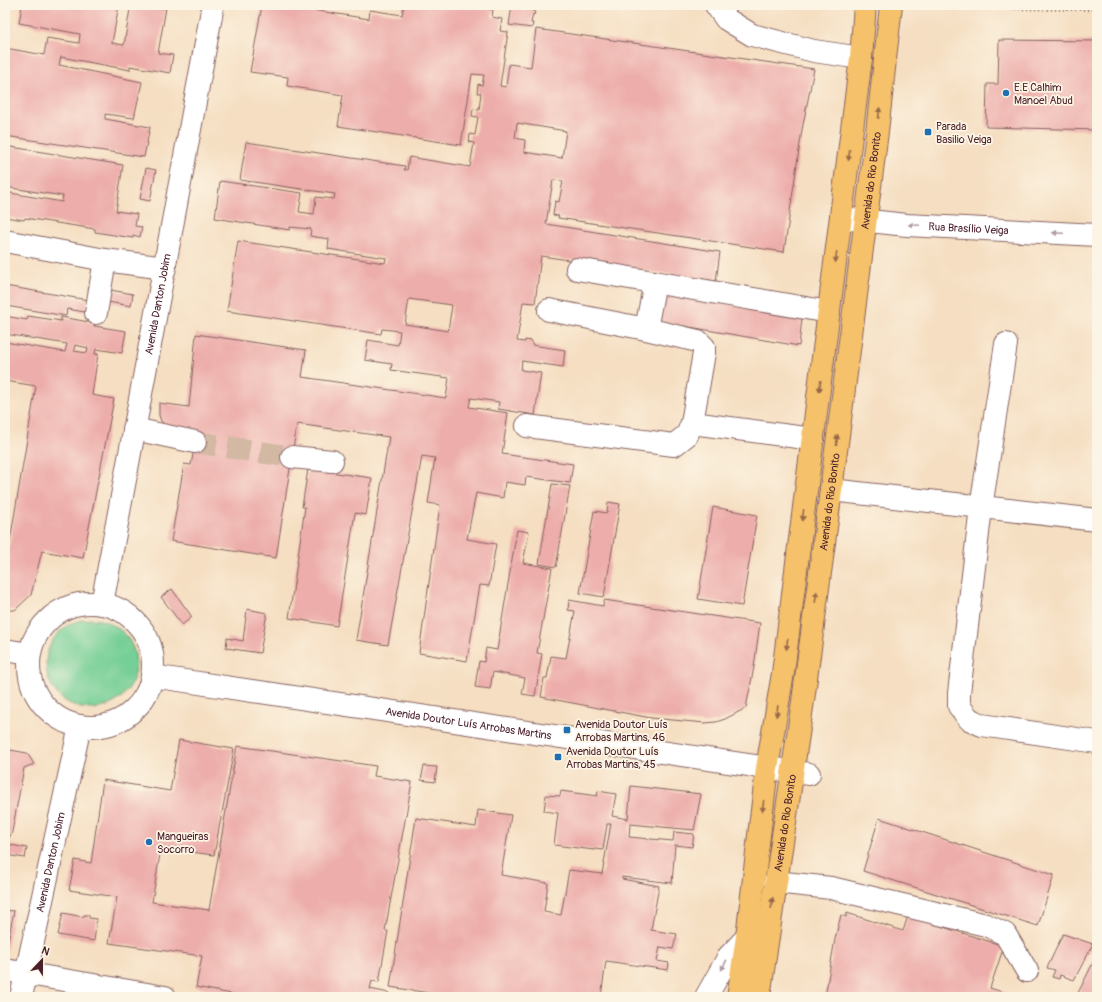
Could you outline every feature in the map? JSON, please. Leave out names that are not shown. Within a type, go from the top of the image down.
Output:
[{"type":"main road","name":"Avenida do Rio Bonito","points":[[738,997],[747,937],[767,768],[783,673],[813,439],[861,58],[865,5]]},
{"type":"main road","name":"Avenida do Rio Bonito","points":[[759,997],[775,882],[800,772],[805,685],[866,221],[890,5]]},
{"type":"street","name":"Avenida Danton Jobim","points":[[102,604],[213,5]]},
{"type":"street","points":[[716,5],[726,19],[752,35],[814,51],[861,58]]},
{"type":"street","name":"Rua Brasílio Veiga","points":[[841,218],[907,225],[1097,235]]},
{"type":"street","points":[[5,240],[105,260],[164,268]]},
{"type":"street","points":[[96,313],[105,260]]},
{"type":"street","points":[[577,269],[829,312]]},
{"type":"street","points":[[646,329],[655,282]]},
{"type":"street","points":[[527,426],[674,445],[687,435],[692,423],[704,353],[704,347],[698,340],[549,310]]},
{"type":"street","points":[[1006,344],[981,508],[959,693],[959,706],[969,719],[982,725],[1097,742]]},
{"type":"street","points":[[692,423],[813,439]]},
{"type":"street","points":[[134,429],[195,442]]},
{"type":"street","points":[[292,457],[332,461]]},
{"type":"street","points":[[830,490],[1097,520]]},
{"type":"street","points":[[83,603],[102,604],[121,610],[136,622],[147,638],[153,657],[152,676],[146,695],[134,710],[118,721],[99,727],[80,726],[61,720],[46,708],[34,692],[29,673],[29,654],[36,635],[48,620],[64,609],[83,603]]},
{"type":"street","points":[[5,650],[29,654]]},
{"type":"street","name":"Avenida Doutor Luís Arrobas Martins","points":[[152,676],[800,772]]},
{"type":"street","name":"Avenida Danton Jobim","points":[[21,997],[15,972],[80,726]]},
{"type":"street","points":[[775,882],[831,888],[986,925],[1005,934],[1027,971]]},
{"type":"street","points":[[706,997],[729,956],[747,937]]},
{"type":"street","points":[[15,972],[165,997]]},
{"type":"path","points":[[943,8],[1097,10]]},
{"type":"green space","points":[[91,619],[108,623],[123,632],[132,647],[136,664],[132,681],[123,696],[108,705],[91,709],[74,705],[59,696],[50,681],[46,664],[50,647],[59,632],[74,623]]},
{"type":"building","points":[[22,5],[119,5],[112,43],[124,45],[130,9],[166,8],[158,53],[173,55],[170,73],[130,66],[130,70],[61,57],[59,65],[142,82],[134,118],[105,114],[105,119],[150,127],[144,157],[5,136],[5,48],[44,55],[47,38],[79,43],[80,34],[19,23]]},
{"type":"building","points":[[262,5],[281,5],[369,19],[370,10],[402,15],[404,5],[466,5],[479,7],[479,5],[489,5],[488,9],[493,10],[492,17],[502,19],[500,31],[508,32],[500,86],[506,87],[509,64],[531,67],[536,29],[814,69],[802,130],[784,252],[558,218],[559,216],[553,215],[555,201],[559,202],[563,181],[553,180],[546,224],[720,252],[716,281],[541,256],[535,303],[523,302],[517,341],[532,341],[532,345],[565,350],[563,367],[522,361],[521,370],[541,373],[535,415],[498,409],[499,402],[471,398],[469,407],[508,413],[502,454],[573,464],[570,483],[526,477],[525,485],[505,482],[503,498],[476,493],[467,539],[496,544],[489,586],[480,585],[467,661],[419,653],[440,505],[428,503],[435,458],[422,456],[388,645],[356,640],[389,437],[297,424],[276,558],[171,541],[184,464],[191,465],[197,432],[166,426],[161,421],[159,415],[159,403],[189,407],[196,334],[306,350],[302,377],[446,398],[449,378],[391,370],[392,364],[365,360],[368,340],[398,345],[400,331],[382,329],[381,334],[227,311],[238,241],[385,263],[386,258],[328,249],[329,239],[310,236],[311,229],[290,227],[290,230],[215,218],[220,181],[302,193],[299,212],[314,214],[316,197],[334,199],[335,194],[240,180],[246,142],[405,166],[404,170],[407,170],[409,157],[470,167],[474,143],[469,142],[470,134],[475,135],[478,117],[472,116],[473,109],[479,110],[481,93],[477,93],[478,84],[482,85],[484,75],[472,74],[461,145],[338,126],[343,95],[287,86],[288,77],[250,72]],"holes":[[[517,123],[566,131],[562,158],[524,152],[525,140],[515,138]],[[409,299],[452,305],[448,331],[405,324]]]},
{"type":"building","points":[[343,5],[358,5],[358,8]]},
{"type":"building","points":[[512,5],[533,5],[532,11],[535,11],[531,23],[533,23],[532,28],[509,25]]},
{"type":"building","points":[[999,40],[1097,41],[1097,130],[986,127],[987,84],[998,84]]},
{"type":"building","points":[[5,146],[123,165],[116,211],[137,214],[135,226],[142,227],[140,237],[133,235],[133,238],[95,232],[95,229],[25,218],[24,220],[5,217],[5,192],[62,202],[63,196],[5,187]]},
{"type":"building","points":[[146,168],[156,170],[150,201],[140,199]]},
{"type":"building","points":[[5,286],[88,300],[85,312],[67,309],[66,316],[6,306]]},
{"type":"building","points":[[110,290],[133,294],[131,306],[108,302]]},
{"type":"building","points":[[661,292],[802,318],[799,346],[655,321]]},
{"type":"building","points":[[5,316],[27,320],[28,316],[61,321],[61,317],[95,323],[94,326],[126,331],[122,353],[96,349],[95,354],[98,354],[92,395],[114,399],[83,558],[42,551],[31,595],[15,610],[5,610],[5,571],[36,386],[5,381],[5,342],[65,352],[67,344],[5,334]],"holes":[[[75,345],[88,348],[87,353],[74,351]]]},
{"type":"building","points":[[308,469],[372,478],[366,515],[355,513],[337,626],[289,618],[305,507],[302,507]]},
{"type":"building","points":[[552,484],[570,486],[556,567],[539,564]]},
{"type":"building","points":[[608,502],[620,504],[604,597],[580,593],[594,511],[607,513]]},
{"type":"building","points":[[713,507],[757,515],[742,606],[698,599]]},
{"type":"building","points":[[517,530],[529,532],[523,563],[552,568],[537,653],[542,654],[535,696],[522,694],[525,678],[493,672],[490,689],[475,687],[479,661],[484,662],[486,648],[497,650]]},
{"type":"building","points":[[172,589],[192,617],[182,625],[161,597]]},
{"type":"building","points":[[569,600],[603,606],[604,600],[760,623],[754,667],[746,708],[725,719],[705,723],[651,718],[541,697],[544,678],[547,678],[551,656],[566,658],[575,611],[568,610]]},
{"type":"building","points":[[247,609],[267,613],[260,653],[226,648],[227,638],[243,641]]},
{"type":"building","points":[[179,740],[234,749],[214,855],[161,848],[152,902],[209,910],[237,746],[376,766],[374,776],[412,782],[385,931],[388,931],[379,982],[372,981],[370,989],[389,993],[388,997],[247,997],[196,987],[202,956],[109,943],[117,897],[69,890],[75,860],[91,863],[103,780],[170,791]]},
{"type":"building","points":[[5,744],[10,750],[27,753],[34,764],[24,768],[12,832],[9,838],[5,841]]},
{"type":"building","points":[[424,766],[437,767],[435,782],[421,780]]},
{"type":"building","points":[[631,786],[701,794],[694,830],[630,824],[629,837],[673,841],[674,832],[694,834],[692,847],[675,845],[672,883],[622,877],[622,879],[659,886],[651,930],[677,934],[673,949],[660,947],[657,961],[669,963],[668,970],[606,961],[601,997],[456,997],[390,987],[416,818],[476,827],[478,810],[511,815],[501,875],[548,883],[544,912],[561,915],[569,870],[602,874],[611,824],[607,824],[603,850],[554,845],[558,813],[544,811],[546,795],[560,796],[561,791],[597,796],[598,791],[616,794],[612,816],[628,819]]},
{"type":"building","points":[[879,818],[1054,875],[1038,926],[863,871]]},
{"type":"building","points":[[5,844],[27,848],[25,858],[5,855]]},
{"type":"building","points":[[5,910],[14,911],[6,951],[5,951]]},
{"type":"building","points":[[63,913],[83,917],[84,915],[89,915],[89,918],[97,919],[94,941],[58,935]]},
{"type":"building","points":[[847,913],[903,931],[908,916],[1004,946],[990,988],[1018,997],[825,997],[835,939],[841,915],[846,917]]},
{"type":"building","points":[[1063,934],[1093,944],[1074,980],[1060,975],[1059,979],[1052,977],[1055,970],[1047,968]]},
{"type":"building","points":[[1097,955],[1097,997],[1076,997]]},
{"type":"tunnel","points":[[195,442],[292,457]]},
{"type":"place","name":"E.E Calhim Manoel Abud","points":[[1006,93]]},
{"type":"place","name":"Parada Basilio Veiga","points":[[928,132]]},
{"type":"place","name":"Avenida Doutor Luís Arrobas Martins, 46","points":[[567,730]]},
{"type":"place","name":"Avenida Doutor Luís Arrobas Martins, 45","points":[[558,757]]},
{"type":"place","name":"Mangueiras Socorro","points":[[149,842]]}]
